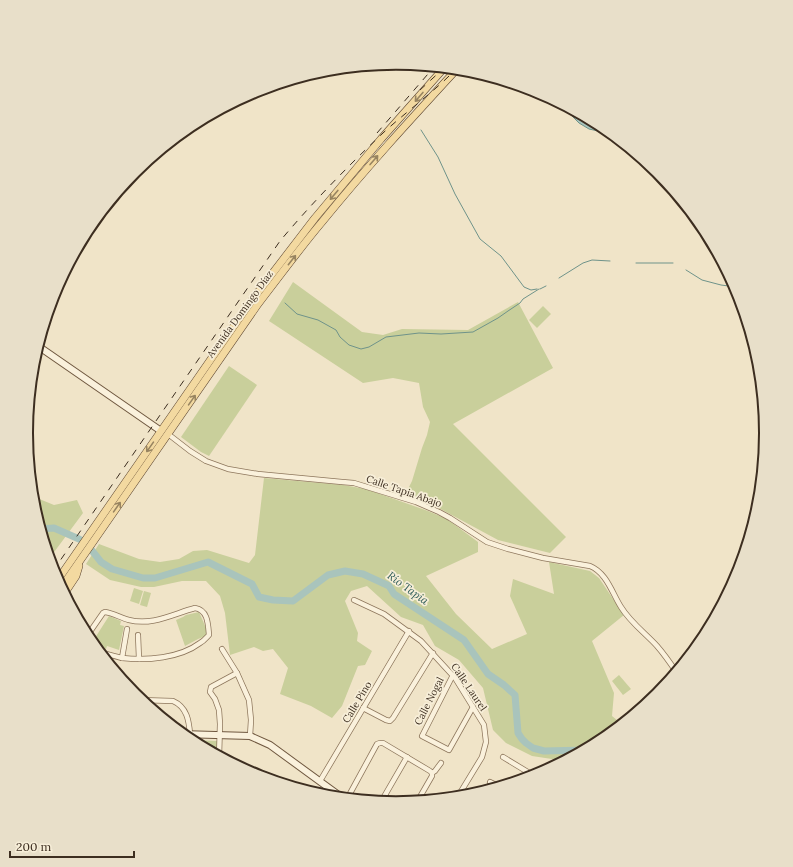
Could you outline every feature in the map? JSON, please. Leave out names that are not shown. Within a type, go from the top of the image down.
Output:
[{"type":"main road","name":"Avenida Domingo Díaz","points":[[92,537],[161,431],[252,300],[306,229],[440,73]]},
{"type":"main road","name":"Avenida Domingo Díaz","points":[[62,575],[78,556],[168,434],[258,304],[321,223],[396,135],[453,75]]},
{"type":"main road","name":"Avenida Domingo Díaz","points":[[65,581],[78,556]]},
{"type":"main road","points":[[59,568],[78,556]]},
{"type":"main road","points":[[68,589],[76,576],[78,556]]},
{"type":"street","points":[[43,349],[161,431]]},
{"type":"street","name":"Calle Tapia Abajo","points":[[168,434],[190,451],[206,461],[216,465],[250,473],[354,483],[416,502],[439,512],[487,542],[544,558],[590,566],[596,569],[607,582],[621,608],[658,647],[674,669]]},
{"type":"street","name":"Calle Laurel","points":[[354,600],[384,614],[421,641],[453,676],[484,725],[486,742],[482,757],[461,791]]},
{"type":"street","points":[[91,630],[105,612],[129,620],[151,621],[164,619],[199,608],[208,620],[209,635],[201,643],[187,651],[164,657],[139,659],[122,658],[107,654]]},
{"type":"street","points":[[122,658],[127,629]]},
{"type":"street","name":"Calle Pino","points":[[320,782],[409,632]]},
{"type":"street","points":[[138,635],[139,659]]},
{"type":"street","points":[[222,649],[237,673],[249,700],[251,720],[250,736]]},
{"type":"street","points":[[363,708],[386,720],[390,721],[394,718],[433,653]]},
{"type":"street","points":[[219,750],[219,710],[210,690],[211,687],[237,673]]},
{"type":"street","name":"Calle Nogal","points":[[453,676],[422,736],[449,750],[472,707]]},
{"type":"street","points":[[149,700],[173,701],[182,706],[187,715],[190,732]]},
{"type":"street","points":[[192,734],[250,736],[270,745],[333,791]]},
{"type":"street","points":[[351,794],[378,744],[380,743],[383,743],[432,773]]},
{"type":"street","points":[[384,796],[406,757]]},
{"type":"street","points":[[503,757],[529,772]]},
{"type":"street","points":[[420,796],[432,776],[432,773],[441,763]]},
{"type":"street","points":[[490,782],[494,784]]},
{"type":"green space","points":[[293,282],[362,332],[383,335],[402,329],[468,330],[518,302],[553,368],[453,424],[566,537],[550,553],[498,540],[424,500],[406,493],[412,481],[430,422],[423,407],[419,383],[393,378],[363,383],[269,321]]},
{"type":"green space","points":[[543,306],[551,314],[537,328],[529,320]]},
{"type":"green space","points":[[229,366],[257,385],[209,456],[181,437]]},
{"type":"green space","points":[[264,478],[343,485],[366,489],[428,511],[447,519],[478,542],[478,552],[426,576],[456,614],[492,649],[527,634],[510,596],[513,579],[554,594],[549,562],[590,571],[599,578],[624,615],[592,641],[614,693],[612,716],[619,721],[598,736],[557,760],[532,756],[506,743],[493,730],[483,688],[459,660],[435,646],[423,625],[401,617],[367,586],[351,591],[345,601],[358,633],[357,641],[372,651],[365,665],[358,666],[342,706],[332,718],[311,706],[280,694],[288,668],[273,649],[263,651],[254,647],[230,655],[225,613],[220,596],[206,581],[182,581],[154,587],[141,587],[110,580],[86,564],[99,544],[139,559],[160,562],[179,559],[193,551],[207,550],[249,563],[255,555]]},
{"type":"green space","points":[[39,499],[54,505],[77,500],[83,513],[53,553],[45,528]]},
{"type":"green space","points":[[134,588],[143,591],[139,604],[130,601]]},
{"type":"green space","points":[[144,591],[151,593],[147,607],[140,605]]},
{"type":"green space","points":[[199,612],[206,628],[206,636],[185,646],[176,620],[186,615]]},
{"type":"green space","points":[[109,616],[121,621],[120,625],[124,626],[119,650],[107,646],[106,649],[103,648],[95,637]]},
{"type":"green space","points":[[619,675],[631,689],[623,695],[612,681]]},
{"type":"green space","points":[[202,740],[218,741],[218,750]]},
{"type":"water","points":[[571,115],[598,131],[589,129],[579,123]]},
{"type":"waterway","points":[[421,130],[438,157],[455,194],[480,239],[501,256],[524,287],[531,290],[537,289]]},
{"type":"waterway","points":[[559,278],[583,263],[592,260],[610,261]]},
{"type":"waterway","points":[[636,263],[673,263]]},
{"type":"waterway","points":[[686,270],[702,280],[729,286]]},
{"type":"waterway","points":[[540,289],[546,286]]},
{"type":"waterway","points":[[285,303],[297,314],[318,320],[336,330],[340,337],[349,345],[361,349],[369,347],[386,337],[419,333],[441,334],[473,332],[498,318],[539,289]]},
{"type":"waterway","name":"Río Tapia","points":[[45,529],[54,528],[86,543],[101,562],[112,569],[143,578],[155,578],[208,562],[252,584],[259,597],[273,600],[293,601],[328,575],[345,571],[363,574],[389,586],[394,594],[464,640],[488,674],[515,695],[518,733],[526,743],[533,748],[544,751],[574,750]]},
{"type":"railway","points":[[377,133],[430,72]]},
{"type":"railway","points":[[420,90],[439,73]]},
{"type":"railway","points":[[58,564],[280,241],[343,172],[392,125],[439,86],[451,74]]}]
